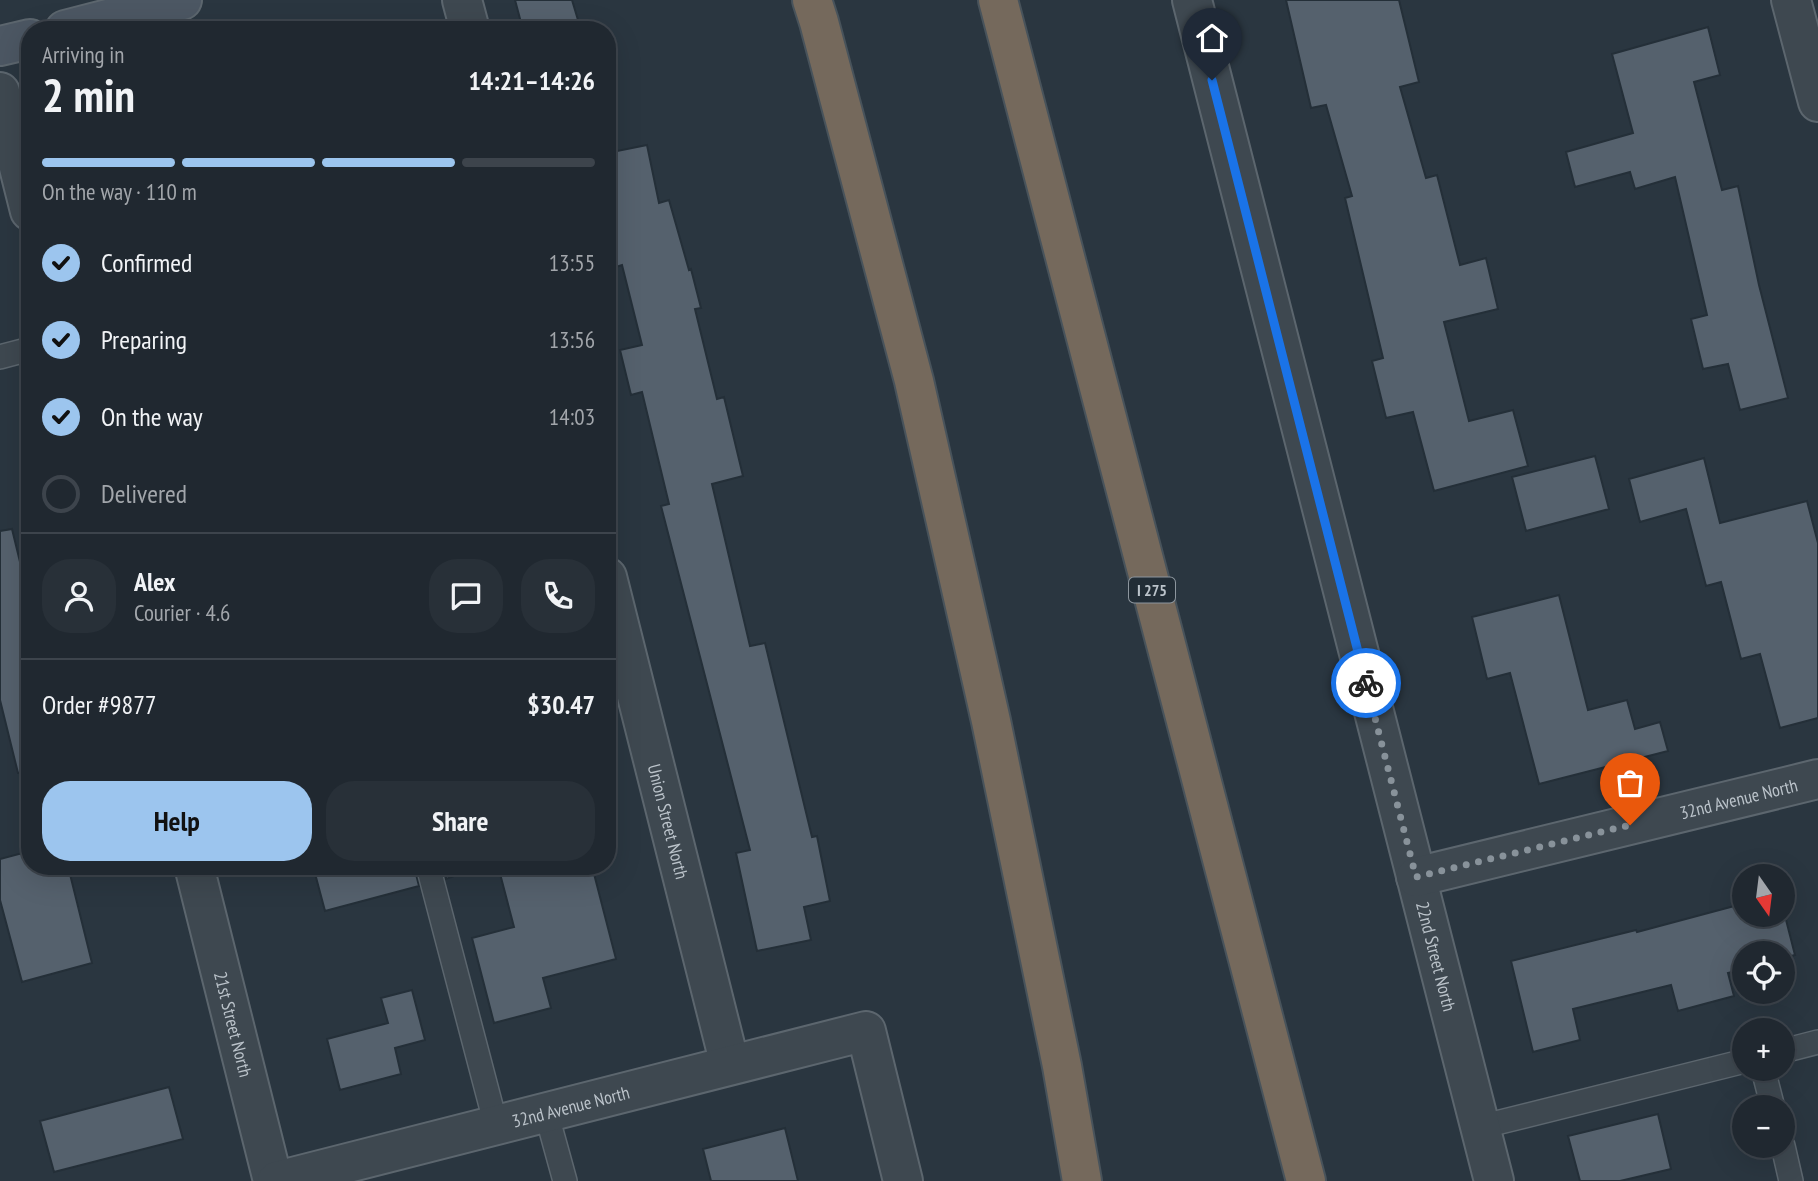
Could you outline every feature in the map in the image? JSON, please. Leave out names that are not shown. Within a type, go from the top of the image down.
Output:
[{"type":"highway","name":"I 275","points":[[998,0],[1306,1181]]},
{"type":"highway","points":[[815,11],[914,381],[996,747],[1062,1066],[1082,1181]]},
{"type":"street","points":[[462,0],[468,21]]},
{"type":"street","name":"22nd Street North","points":[[1192,0],[1494,1181]]},
{"type":"street","points":[[1791,0],[1818,102]]},
{"type":"street","points":[[96,21],[163,2]]},
{"type":"street","points":[[0,46],[21,41]]},
{"type":"street","points":[[0,92],[21,175]]},
{"type":"street","name":"Union Street North","points":[[616,613],[730,1065]]},
{"type":"street","name":"32nd Avenue North","points":[[1416,877],[1818,779]]},
{"type":"street","name":"21st Street North","points":[[196,875],[275,1181]]},
{"type":"street","name":"32nd Avenue North","points":[[275,1181],[866,1031],[903,1181]]},
{"type":"lane","points":[[0,357],[21,351]]},
{"type":"lane","points":[[430,875],[496,1125]]},
{"type":"lane","points":[[1795,1048],[1818,1042]]},
{"type":"lane","points":[[1480,1127],[1732,1063]]},
{"type":"lane","points":[[546,1112],[565,1181]]},
{"type":"lane","points":[[1786,1158],[1791,1181]]},
{"type":"building","points":[[515,0],[572,0],[578,21],[521,21]]},
{"type":"building","points":[[1286,0],[1399,0],[1419,82],[1400,87],[1426,178],[1437,175],[1460,265],[1486,258],[1498,309],[1444,322],[1469,421],[1513,410],[1528,466],[1434,491],[1413,412],[1386,418],[1372,361],[1383,358],[1345,198],[1352,196],[1326,105],[1311,108]]},
{"type":"building","points":[[1708,27],[1720,75],[1694,82],[1722,190],[1738,186],[1759,285],[1788,398],[1740,410],[1728,364],[1703,369],[1691,319],[1707,315],[1675,177],[1635,189],[1630,172],[1575,187],[1566,152],[1633,133],[1612,54]]},
{"type":"building","points":[[647,145],[659,203],[669,200],[689,270],[691,269],[701,308],[695,309],[717,399],[724,397],[743,476],[712,484],[750,646],[765,643],[812,837],[817,836],[830,901],[804,907],[811,940],[757,951],[736,853],[750,850],[661,506],[669,504],[642,392],[631,395],[620,350],[642,345],[622,265],[616,267],[616,151]]},
{"type":"building","points":[[1595,456],[1609,509],[1526,531],[1512,477]]},
{"type":"building","points":[[1704,458],[1720,523],[1807,501],[1818,543],[1818,718],[1780,728],[1760,654],[1741,659],[1721,582],[1706,586],[1686,509],[1640,522],[1629,479]]},
{"type":"building","points":[[12,529],[21,566],[21,773],[18,773],[0,700],[0,531]]},
{"type":"building","points":[[1559,595],[1588,710],[1627,700],[1635,729],[1660,722],[1668,751],[1539,784],[1510,673],[1487,679],[1472,617]]},
{"type":"building","points":[[21,853],[21,875],[70,875],[92,963],[22,982],[0,900],[0,859]]},
{"type":"building","points":[[315,875],[416,875],[419,886],[325,911]]},
{"type":"building","points":[[500,875],[594,875],[616,959],[543,978],[551,1008],[494,1023],[472,938],[514,927]]},
{"type":"building","points":[[1732,907],[1732,928],[1788,928],[1791,941],[1732,941],[1732,972],[1728,973],[1732,997],[1678,1011],[1671,985],[1573,1009],[1580,1040],[1533,1052],[1511,961],[1636,930],[1637,932]]},
{"type":"building","points":[[412,990],[425,1040],[395,1048],[401,1074],[340,1090],[327,1039],[388,1023],[381,998]]},
{"type":"building","points":[[169,1087],[183,1139],[54,1172],[40,1121]]},
{"type":"building","points":[[1658,1114],[1671,1169],[1620,1181],[1580,1181],[1568,1136]]},
{"type":"building","points":[[785,1128],[798,1181],[711,1181],[703,1149]]},
{"type":"way so far","points":[[1366,683],[1416,877],[1630,825]]},
{"type":"route","points":[[1212,80],[1366,683]]}]
